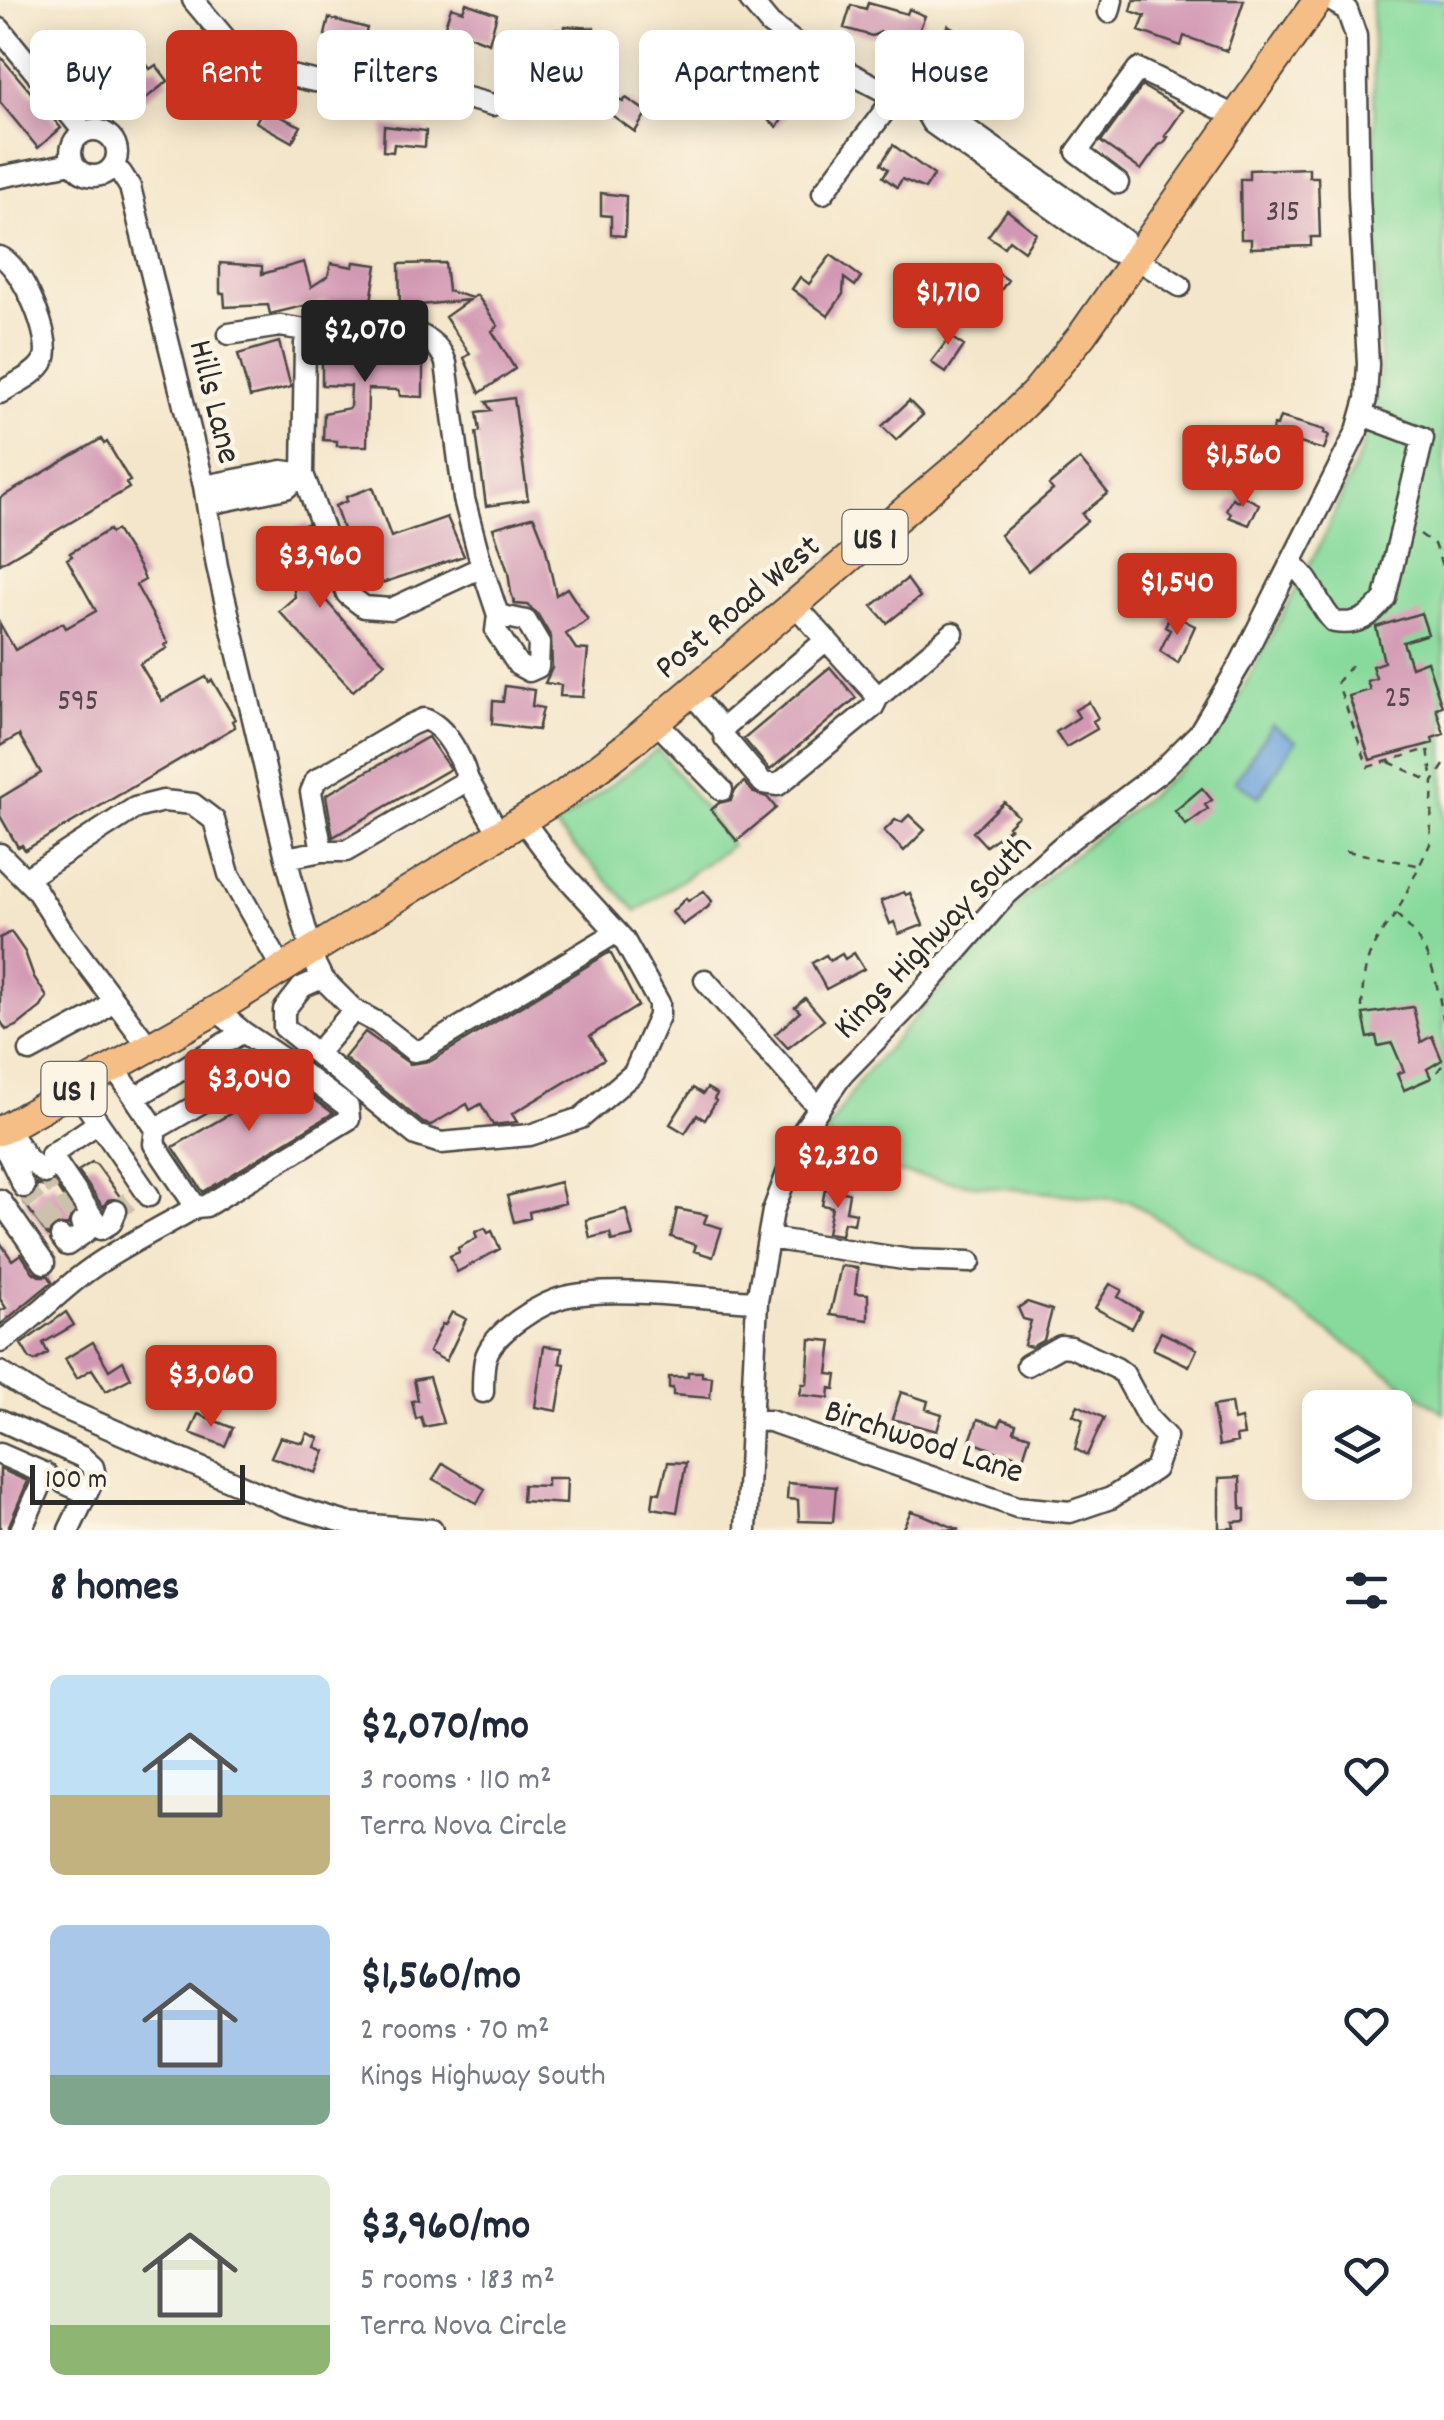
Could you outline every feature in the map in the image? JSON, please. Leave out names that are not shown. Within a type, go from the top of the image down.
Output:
[{"type":"main road","name":"Post Road West","points":[[311,949],[512,829],[586,778],[1012,418],[1082,334],[1137,259],[1318,0]]},
{"type":"main road","name":"US 1","points":[[2,1133],[216,1010],[311,949]]},
{"type":"street","points":[[193,0],[234,49],[270,72],[314,81],[456,95],[492,105]]},
{"type":"street","points":[[750,0],[770,24],[799,46],[875,86]]},
{"type":"street","name":"Kings Highway South","points":[[746,1530],[757,1302],[783,1179],[818,1107],[842,1075],[912,1003],[1006,895],[1062,846],[1162,770],[1193,740],[1222,698],[1340,471],[1362,415],[1368,364],[1356,36],[1352,18],[1330,0]]},
{"type":"street","name":"Hills Lane","points":[[0,29],[84,132],[99,130],[112,138],[117,153],[112,167],[130,187],[206,495],[218,566],[286,858],[311,949],[328,984]]},
{"type":"street","points":[[1118,182],[1077,152],[1138,69],[1238,117]]},
{"type":"street","points":[[823,194],[878,120]]},
{"type":"street","points":[[930,120],[1097,240],[1180,286]]},
{"type":"street","points":[[72,163],[73,142],[84,132]]},
{"type":"street","points":[[72,163],[88,176],[101,175],[112,167]]},
{"type":"street","points":[[0,177],[72,163]]},
{"type":"street","points":[[0,257],[8,260],[18,273],[33,303],[46,358],[37,369],[0,392]]},
{"type":"street","points":[[228,334],[280,326],[312,330],[328,322],[424,334],[438,346],[446,363],[464,498],[498,615]]},
{"type":"street","points":[[312,330],[304,350],[304,474],[342,587],[364,608],[391,610],[482,568]]},
{"type":"street","points":[[1291,564],[1306,576],[1330,618],[1339,623],[1360,622],[1372,614],[1387,594],[1424,438],[1362,415]]},
{"type":"street","points":[[206,495],[286,488],[304,474]]},
{"type":"street","points":[[795,605],[878,697]]},
{"type":"street","points":[[690,693],[763,782],[778,784],[874,707],[878,697],[953,634]]},
{"type":"street","points":[[722,730],[826,641]]},
{"type":"street","points":[[322,851],[311,792],[316,780],[410,725],[424,719],[436,723],[464,766],[468,780],[617,932],[658,1003],[658,1016],[634,1074],[581,1118],[530,1136],[441,1143],[416,1135],[284,1027],[284,1010],[302,987],[328,984],[354,1010],[414,1051],[424,1049],[617,932]]},
{"type":"street","points":[[656,722],[722,790]]},
{"type":"street","points":[[286,858],[346,851],[468,780]]},
{"type":"street","points":[[25,879],[135,808],[163,800],[192,804],[214,820],[229,874],[281,967]]},
{"type":"street","points":[[0,854],[36,890],[62,932],[149,1047]]},
{"type":"street","points":[[705,980],[818,1107]]},
{"type":"street","points":[[30,1052],[93,1017],[114,1000]]},
{"type":"street","points":[[0,1342],[24,1327],[88,1270],[196,1207],[206,1206],[348,1119],[348,1107],[216,1010]]},
{"type":"street","points":[[316,1053],[354,1010]]},
{"type":"street","points":[[134,1098],[243,1032]]},
{"type":"street","points":[[156,1128],[280,1057]]},
{"type":"street","points":[[114,1067],[156,1128],[154,1144],[196,1207]]},
{"type":"street","points":[[74,1089],[98,1123],[127,1211],[101,1229],[50,1155],[98,1123]]},
{"type":"street","points":[[2,1133],[44,1173]]},
{"type":"street","points":[[2,1133],[24,1187]]},
{"type":"street","points":[[0,1200],[44,1263]]},
{"type":"street","points":[[61,1237],[67,1245],[87,1232],[81,1223]]},
{"type":"street","points":[[768,1238],[910,1260],[970,1262]]},
{"type":"street","points":[[483,1392],[485,1358],[506,1329],[567,1296],[612,1294],[757,1302]]},
{"type":"street","name":"Birchwood Lane","points":[[752,1420],[770,1421],[1017,1507],[1070,1512],[1111,1498],[1155,1468],[1166,1437],[1148,1418],[1124,1374],[1071,1347],[1061,1346],[1027,1364]]},
{"type":"street","points":[[0,1372],[42,1399],[286,1505],[347,1523],[432,1530]]},
{"type":"street","points":[[0,1420],[88,1461],[95,1476],[69,1530]]},
{"type":"street","points":[[2,1461],[46,1474],[21,1530]]},
{"type":"street","points":[[64,1483],[87,1492]]},
{"type":"path","points":[[1404,530],[1426,536],[1434,544],[1444,571]]},
{"type":"path","points":[[1351,664],[1338,676],[1338,682],[1368,767],[1428,749],[1433,782],[1430,844],[1396,914],[1374,941],[1362,975],[1362,1008]]},
{"type":"path","points":[[1388,762],[1433,782]]},
{"type":"path","points":[[1433,782],[1444,765]]},
{"type":"path","points":[[1346,851],[1418,865]]},
{"type":"path","points":[[1396,914],[1418,935],[1431,962],[1444,1024]]},
{"type":"path","points":[[1437,1072],[1444,1063]]},
{"type":"green space","points":[[1372,0],[1444,0],[1444,1413],[1273,1293],[1130,1201],[973,1185],[882,1170],[843,1150],[826,1133],[862,1077],[992,930],[1048,875],[1161,786],[1218,735],[1324,537],[1361,451],[1380,372]]},
{"type":"green space","points":[[658,749],[732,845],[637,911],[555,827]]},
{"type":"water","points":[[1272,725],[1296,741],[1259,797],[1235,781]]},
{"type":"building","points":[[1134,0],[1244,0],[1227,51],[1184,36],[1181,46],[1139,31],[1145,16],[1131,11]]},
{"type":"building","points":[[466,3],[497,14],[489,43],[474,37],[474,30],[445,26],[451,7],[463,11]]},
{"type":"building","points":[[868,3],[907,14],[909,9],[925,16],[919,30],[875,30],[872,36],[844,28],[851,5],[866,9]]},
{"type":"building","points":[[329,18],[367,28],[366,30],[326,30]]},
{"type":"building","points":[[565,26],[594,28],[594,30],[565,30]]},
{"type":"building","points":[[0,56],[30,91],[30,120],[54,120],[61,128],[38,148],[0,102]]},
{"type":"building","points":[[146,64],[150,69],[156,65],[166,83],[146,98]]},
{"type":"building","points":[[1142,86],[1183,110],[1164,143],[1141,170],[1101,142]]},
{"type":"building","points":[[626,98],[639,107],[639,120],[642,120],[635,132],[618,120],[619,99],[623,102]]},
{"type":"building","points":[[288,120],[301,126],[292,142],[256,122]]},
{"type":"building","points":[[384,126],[426,131],[425,147],[394,144],[393,152],[383,151]]},
{"type":"building","points":[[893,145],[934,175],[925,189],[902,179],[897,187],[883,177],[888,169],[881,164]]},
{"type":"building","points":[[1309,168],[1309,177],[1318,177],[1320,237],[1311,237],[1311,246],[1251,248],[1251,239],[1241,239],[1240,179],[1249,179],[1249,170]]},
{"type":"building","points":[[601,193],[626,196],[625,236],[611,235],[611,216],[601,215]]},
{"type":"building","points":[[1007,210],[1036,233],[1024,251],[1009,240],[1004,247],[988,236]]},
{"type":"building","points":[[831,255],[861,277],[855,286],[844,278],[843,294],[828,316],[792,289],[800,277],[809,284]]},
{"type":"building","points":[[304,262],[311,287],[328,276],[331,263],[353,267],[354,262],[377,265],[370,307],[324,301],[270,314],[268,305],[225,307],[224,293],[220,293],[220,263],[262,266],[262,274]]},
{"type":"building","points":[[445,263],[448,291],[472,298],[477,295],[498,326],[492,331],[515,369],[480,393],[464,358],[470,354],[445,317],[469,300],[400,307],[399,264]]},
{"type":"building","points":[[990,268],[1008,280],[992,303],[997,307],[989,318],[967,301]]},
{"type":"building","points":[[948,318],[960,327],[952,338],[964,346],[946,373],[931,362],[950,337],[940,329]]},
{"type":"building","points":[[279,342],[291,387],[250,397],[238,354]]},
{"type":"building","points":[[322,342],[423,354],[423,397],[400,396],[399,390],[368,389],[367,446],[337,446],[337,441],[323,440],[324,413],[350,408],[351,386],[322,385]]},
{"type":"building","points":[[514,398],[528,500],[486,506],[477,412],[491,410],[486,402]]},
{"type":"building","points":[[909,401],[923,415],[896,440],[882,426]]},
{"type":"building","points":[[1280,417],[1325,430],[1329,435],[1324,450],[1293,441],[1289,448],[1279,444],[1265,452]]},
{"type":"building","points":[[101,439],[104,444],[107,442],[130,481],[126,483],[129,488],[0,564],[0,498]]},
{"type":"building","points":[[1080,459],[1108,493],[1082,514],[1087,521],[1028,571],[1000,535],[1053,490],[1049,485]]},
{"type":"building","points":[[373,487],[391,537],[447,517],[464,556],[367,588],[347,551],[350,550],[335,506],[347,501],[346,497]]},
{"type":"building","points":[[1241,495],[1259,504],[1249,525],[1229,517],[1231,513],[1226,510],[1232,498],[1238,501]]},
{"type":"building","points":[[531,517],[545,545],[556,595],[567,588],[588,620],[566,634],[576,649],[588,650],[583,697],[560,696],[561,685],[545,683],[552,668],[551,637],[537,613],[527,605],[515,604],[511,593],[493,528]]},
{"type":"building","points":[[307,524],[323,569],[304,575],[385,663],[353,691],[279,611],[295,597],[292,578],[282,582],[268,539]]},
{"type":"building","points":[[109,530],[116,530],[140,568],[145,580],[136,585],[168,643],[167,648],[140,664],[162,701],[206,677],[209,682],[212,680],[235,719],[235,727],[25,850],[22,845],[18,847],[0,816],[0,798],[41,773],[19,735],[0,746],[0,624],[15,650],[63,623],[66,628],[96,611],[67,559],[72,556],[70,553]]},
{"type":"building","points":[[907,579],[920,597],[887,623],[872,606]]},
{"type":"building","points":[[1421,613],[1428,634],[1403,642],[1411,667],[1427,661],[1442,706],[1436,708],[1444,734],[1432,738],[1433,743],[1370,760],[1349,696],[1370,690],[1367,681],[1376,678],[1372,666],[1384,662],[1376,627]]},
{"type":"building","points":[[1171,614],[1195,626],[1178,663],[1160,651],[1170,630],[1165,627]]},
{"type":"building","points":[[830,667],[856,698],[770,770],[744,739]]},
{"type":"building","points":[[505,686],[534,690],[532,706],[543,708],[538,730],[492,724],[493,701],[503,702]]},
{"type":"building","points":[[1089,702],[1098,718],[1093,721],[1097,729],[1066,747],[1056,732],[1079,717],[1075,710]]},
{"type":"building","points":[[428,737],[450,769],[333,837],[326,795]]},
{"type":"building","points":[[744,782],[776,808],[737,841],[711,810],[731,800]]},
{"type":"building","points":[[1202,788],[1212,800],[1205,805],[1208,809],[1186,825],[1175,811]]},
{"type":"building","points":[[1004,802],[1018,816],[1010,828],[986,846],[973,832]]},
{"type":"building","points":[[909,815],[925,830],[904,851],[884,831],[895,820],[902,822]]},
{"type":"building","points":[[704,891],[712,901],[683,925],[672,912],[686,898],[688,901]]},
{"type":"building","points":[[910,893],[923,925],[899,934],[894,922],[890,924],[881,901]]},
{"type":"building","points":[[11,932],[47,997],[41,1007],[6,1030],[0,1020],[0,938]]},
{"type":"building","points":[[610,952],[638,1006],[590,1036],[604,1059],[512,1114],[517,1122],[493,1125],[481,1104],[470,1110],[467,1104],[431,1125],[423,1123],[344,1058],[365,1032],[410,1064],[431,1061]]},
{"type":"building","points":[[854,953],[864,969],[826,989],[812,963],[826,955],[830,961]]},
{"type":"building","points":[[805,998],[824,1020],[788,1048],[775,1034],[800,1012],[795,1007]]},
{"type":"building","points":[[1413,1007],[1421,1042],[1432,1036],[1442,1060],[1427,1069],[1431,1078],[1404,1090],[1397,1074],[1404,1071],[1392,1043],[1378,1046],[1376,1036],[1368,1038],[1363,1014]]},
{"type":"building","points":[[288,1080],[333,1113],[203,1192],[173,1147]]},
{"type":"building","points":[[693,1088],[703,1094],[707,1088],[717,1094],[716,1101],[705,1120],[697,1115],[685,1133],[670,1124]]},
{"type":"building","points":[[92,1162],[121,1198],[108,1200],[103,1207],[78,1171]]},
{"type":"building","points":[[560,1182],[565,1203],[529,1212],[530,1218],[514,1222],[507,1196]]},
{"type":"building","points":[[54,1183],[73,1212],[68,1225],[54,1226],[48,1236],[23,1201],[35,1195],[37,1184],[44,1187]]},
{"type":"building","points":[[825,1189],[849,1193],[846,1211],[856,1213],[854,1224],[844,1222],[841,1235],[827,1233],[832,1207],[822,1205]]},
{"type":"building","points":[[626,1209],[633,1236],[612,1241],[610,1233],[590,1238],[586,1220]]},
{"type":"building","points":[[677,1209],[707,1215],[704,1223],[722,1228],[713,1257],[694,1251],[696,1245],[671,1237]]},
{"type":"building","points":[[485,1228],[488,1233],[492,1231],[500,1249],[457,1272],[450,1256],[477,1238],[475,1232]]},
{"type":"building","points":[[0,1242],[12,1260],[21,1254],[33,1272],[49,1276],[52,1282],[0,1325],[0,1311],[6,1308],[0,1299]]},
{"type":"building","points":[[841,1266],[858,1268],[855,1293],[868,1294],[868,1320],[830,1315]]},
{"type":"building","points":[[1110,1284],[1122,1290],[1118,1297],[1141,1311],[1132,1328],[1095,1308]]},
{"type":"building","points":[[1027,1302],[1052,1310],[1044,1340],[1031,1347],[1024,1345],[1031,1321],[1023,1319],[1018,1308]]},
{"type":"building","points":[[66,1312],[74,1325],[43,1343],[48,1353],[35,1361],[30,1359],[21,1344]]},
{"type":"building","points":[[452,1312],[466,1319],[446,1361],[429,1352]]},
{"type":"building","points":[[1161,1332],[1197,1349],[1189,1366],[1153,1349]]},
{"type":"building","points":[[810,1339],[832,1341],[828,1374],[837,1375],[829,1398],[800,1395],[802,1384],[807,1384]]},
{"type":"building","points":[[93,1342],[109,1370],[123,1361],[131,1378],[106,1391],[92,1369],[77,1378],[65,1359]]},
{"type":"building","points":[[544,1346],[562,1348],[560,1363],[565,1364],[557,1411],[535,1407]]},
{"type":"building","points":[[688,1372],[712,1377],[710,1398],[673,1395],[669,1377],[688,1377]]},
{"type":"building","points":[[429,1377],[443,1423],[424,1427],[421,1417],[416,1419],[412,1401],[418,1400],[414,1380]]},
{"type":"building","points":[[901,1392],[928,1401],[926,1409],[942,1414],[937,1431],[892,1419]]},
{"type":"building","points":[[1231,1403],[1234,1421],[1241,1419],[1244,1435],[1236,1436],[1237,1442],[1219,1446],[1213,1406]]},
{"type":"building","points":[[1078,1405],[1104,1418],[1087,1455],[1075,1449],[1083,1420],[1073,1415]]},
{"type":"building","points":[[198,1414],[233,1428],[225,1446],[190,1433]]},
{"type":"building","points":[[978,1419],[999,1426],[1002,1419],[1016,1424],[1014,1431],[1030,1436],[1023,1458],[970,1441]]},
{"type":"building","points":[[307,1433],[319,1438],[315,1447],[325,1451],[316,1473],[271,1457],[280,1437],[303,1443]]},
{"type":"building","points":[[668,1462],[686,1463],[677,1512],[652,1508],[654,1492],[660,1493]]},
{"type":"building","points":[[443,1463],[485,1489],[477,1503],[433,1479]]},
{"type":"building","points":[[0,1469],[28,1481],[7,1530],[0,1530]]},
{"type":"building","points":[[1240,1477],[1245,1521],[1233,1522],[1234,1528],[1219,1529],[1219,1478]]},
{"type":"building","points":[[547,1478],[567,1478],[566,1504],[522,1501],[523,1485],[547,1486]]},
{"type":"building","points":[[788,1483],[836,1487],[833,1522],[799,1521],[798,1500],[787,1499]]},
{"type":"building","points":[[911,1511],[926,1516],[959,1530],[902,1530]]},
{"type":"waterway","points":[[1419,0],[1437,0]]},
{"type":"tunnel","points":[[45,1173],[81,1223]]},
{"type":"tunnel","points":[[24,1187],[61,1237]]},
{"type":"tunnel","points":[[116,1211],[129,1201]]}]
